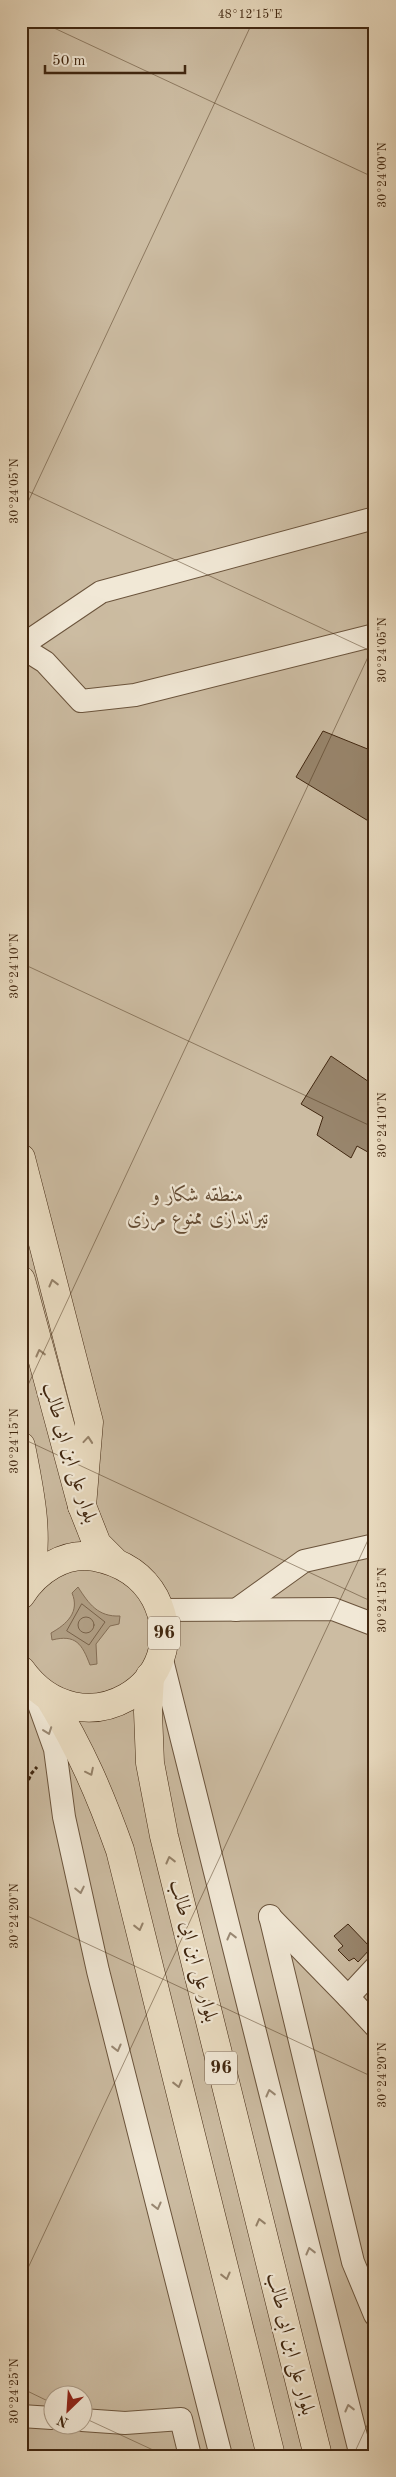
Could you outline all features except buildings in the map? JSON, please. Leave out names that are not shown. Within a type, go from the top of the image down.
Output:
[{"type":"main road","points":[[21,1158],[89,1422],[82,1506]]},
{"type":"main road","name":"بلوار علی ابن ابی طالب","points":[[21,1280],[82,1506],[97,1544],[114,1561]]},
{"type":"main road","name":"96","points":[[21,1446],[29,1486],[34,1534],[34,1562],[24,1588]]},
{"type":"main road","name":"96","points":[[24,1588],[47,1567],[68,1558],[91,1556],[114,1561],[134,1572],[150,1589],[161,1610],[164,1632],[156,1666],[128,1696],[115,1704],[93,1709],[71,1707],[34,1685]]},
{"type":"main road","name":"بلوار علی ابن ابی طالب","points":[[156,1666],[148,1712],[150,1763],[164,1836],[318,2456]]},
{"type":"main road","name":"96","points":[[34,1685],[73,1736],[98,1789],[120,1850],[271,2456]]},
{"type":"street","points":[[375,518],[101,592],[21,646],[46,662],[81,701],[135,695],[375,635]]},
{"type":"street","points":[[236,1610],[304,1561],[375,1545]]},
{"type":"street","points":[[161,1610],[333,1610],[375,1625]]},
{"type":"street","points":[[156,1666],[361,2456]]},
{"type":"street","points":[[34,1685],[55,1749],[64,1817],[98,1972],[221,2456]]},
{"type":"street","points":[[375,2026],[270,1916],[353,2262],[375,2315]]},
{"type":"street","points":[[348,1997],[375,1968]]},
{"type":"street","points":[[92,2421],[125,2423],[181,2419],[208,2406]]},
{"type":"street","points":[[21,2416],[42,2417]]},
{"type":"street","points":[[181,2419],[190,2456]]},
{"type":"green space","name":"منطقه شکار و تیراندازی ممنوع مرزی","points":[[21,21],[375,21],[375,2456],[21,2456]]},
{"type":"water","points":[[78,1587],[86,1599],[100,1612],[112,1616],[120,1616],[119,1624],[110,1626],[96,1644],[97,1664],[90,1665],[84,1651],[77,1642],[67,1638],[52,1640],[51,1633],[62,1626],[73,1612],[74,1600],[72,1593]]}]
